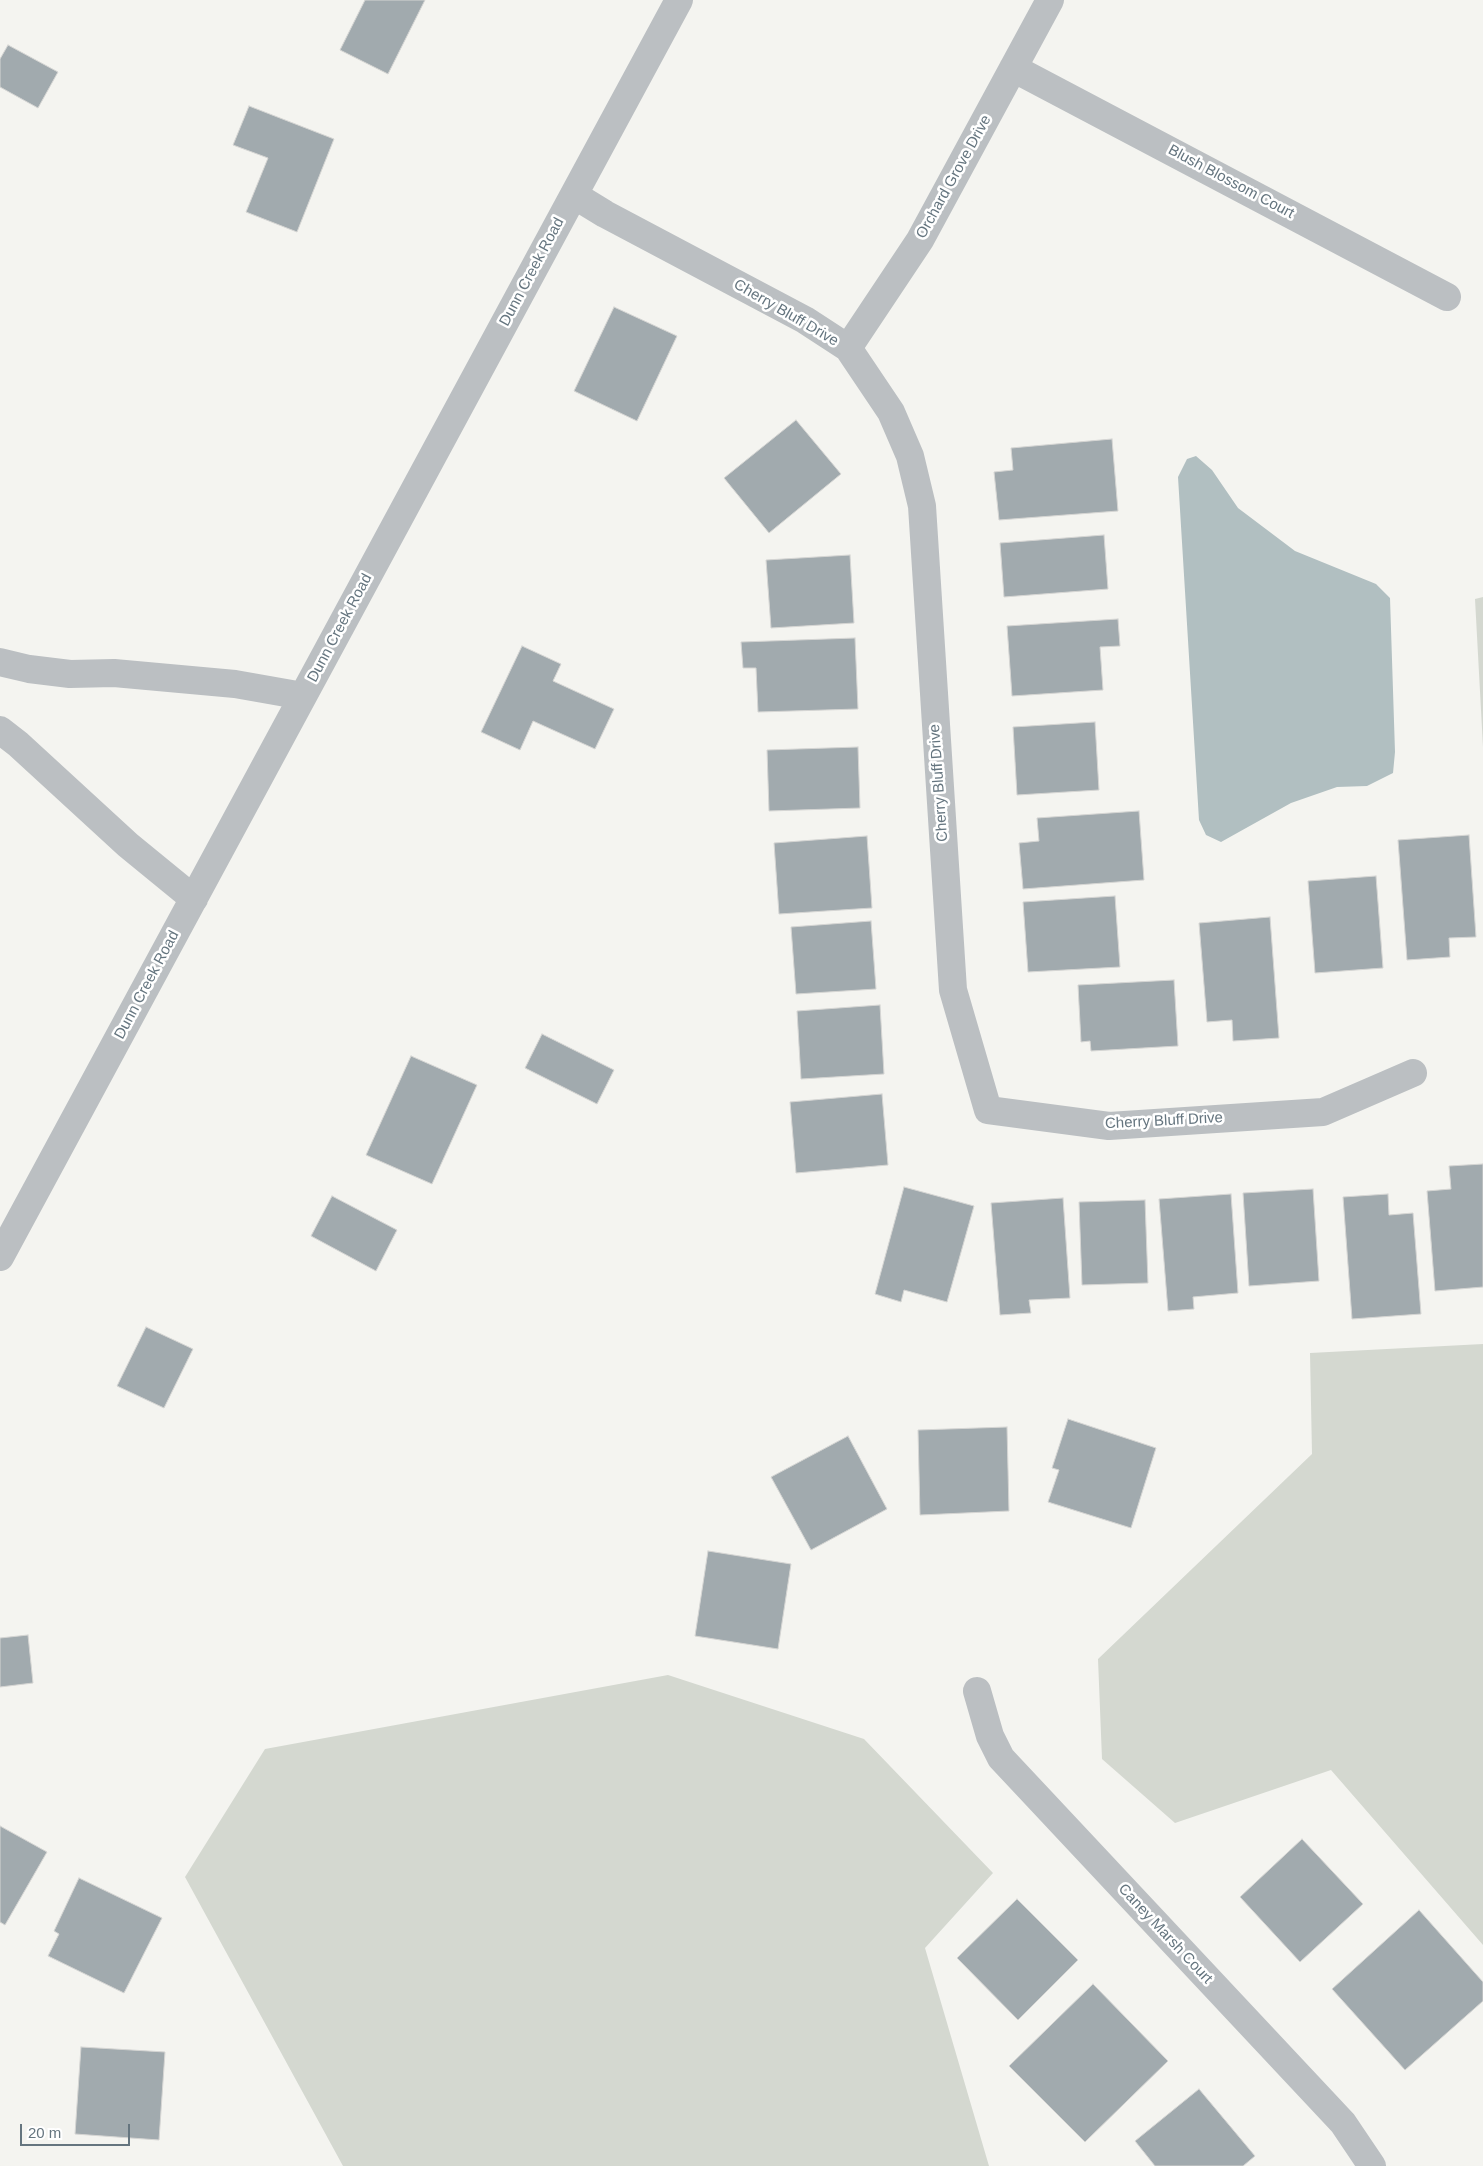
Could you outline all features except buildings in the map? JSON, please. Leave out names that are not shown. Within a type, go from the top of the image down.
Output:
[{"type":"street","name":"Dunn Creek Road","points":[[0,1257],[679,0]]},
{"type":"street","name":"Orchard Grove Drive","points":[[848,348],[920,240],[1050,0]]},
{"type":"street","name":"Blush Blossom Court","points":[[1013,68],[1447,297]]},
{"type":"street","name":"Cherry Bluff Drive","points":[[574,195],[605,214],[805,320],[848,348],[891,412],[910,456],[922,506],[953,990],[988,1110],[1109,1126],[1323,1112],[1413,1073]]},
{"type":"street","points":[[0,662],[29,669],[70,674],[114,673],[235,684],[303,696]]},
{"type":"street","points":[[0,730],[18,744],[128,845],[194,898]]},
{"type":"street","name":"Caney Marsh Court","points":[[977,1691],[990,1736],[1001,1758],[1343,2123],[1372,2166]]},
{"type":"shaded area","points":[[1196,456],[1212,470],[1238,508],[1295,551],[1376,584],[1390,598],[1395,752],[1393,773],[1367,786],[1337,787],[1291,803],[1221,842],[1206,835],[1199,820],[1178,477],[1187,459]]},
{"type":"shaded area","points":[[1483,597],[1483,747],[1475,599]]},
{"type":"shaded area","points":[[1483,1344],[1483,1945],[1331,1770],[1175,1823],[1102,1759],[1098,1659],[1312,1454],[1310,1353]]},
{"type":"shaded area","points":[[668,1675],[864,1739],[993,1873],[925,1948],[989,2166],[343,2166],[185,1877],[265,1749]]}]
